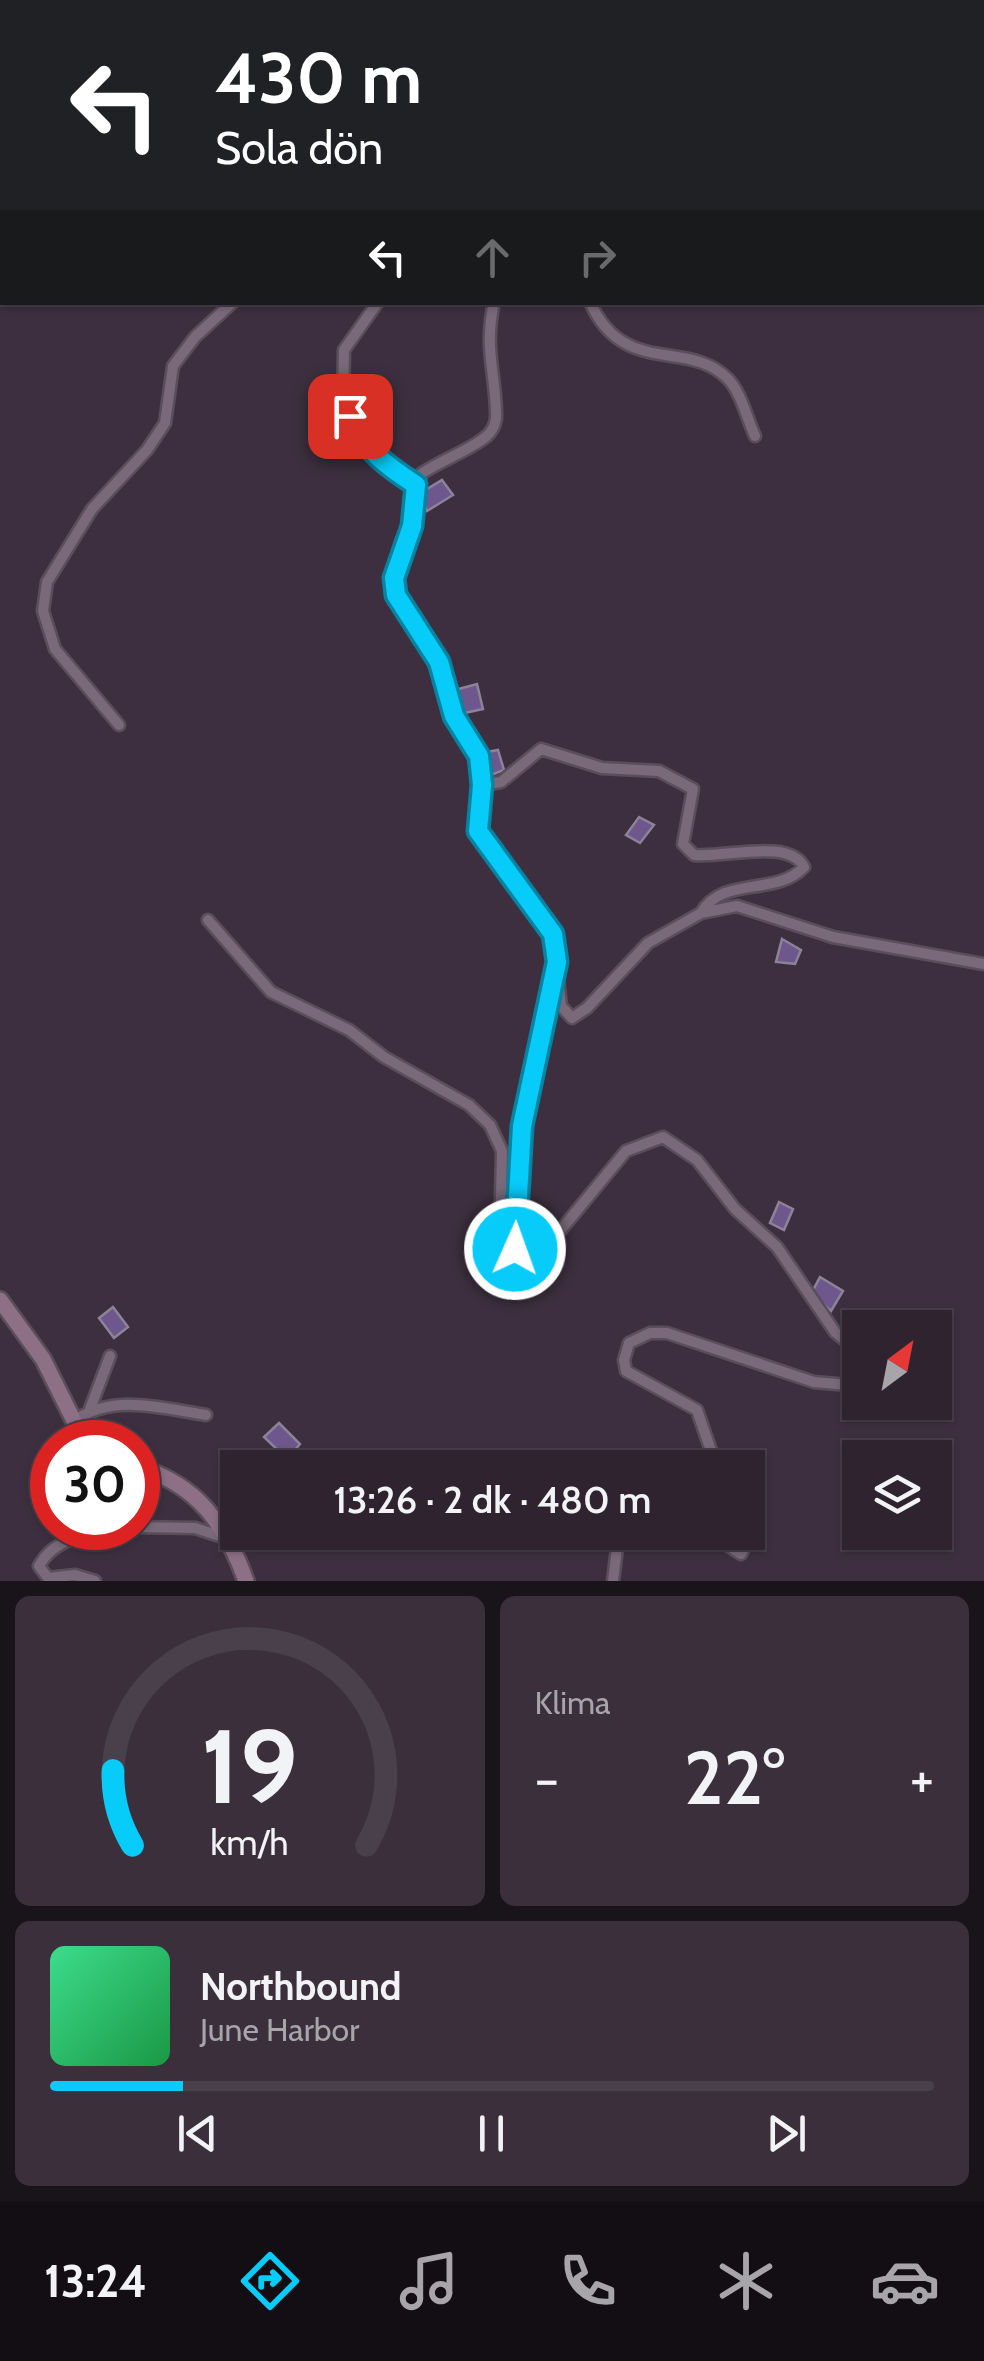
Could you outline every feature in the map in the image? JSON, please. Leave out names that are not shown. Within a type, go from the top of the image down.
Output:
[{"type":"street","points":[[119,725],[55,649],[44,611],[47,582],[92,509],[147,450],[165,422],[172,366],[195,337],[230,305]]},
{"type":"street","points":[[376,305],[344,350],[343,397],[358,435],[379,461],[416,485]]},
{"type":"street","points":[[494,305],[489,332],[489,375],[497,414],[493,429],[485,439],[421,474],[416,485],[412,526],[394,578],[396,595],[439,662],[454,716],[479,756],[482,785],[478,831],[553,934],[561,1006],[572,1018],[587,1008],[648,943],[701,914],[737,906],[833,937],[984,964]]},
{"type":"street","points":[[591,305],[601,327],[623,344],[714,369],[730,381],[755,436]]},
{"type":"street","points":[[482,785],[501,782],[541,749],[602,768],[659,771],[693,789],[684,844],[694,854],[783,849],[798,856],[804,867],[793,879],[720,892],[709,900],[701,914]]},
{"type":"street","points":[[208,920],[271,992],[349,1030],[384,1057],[470,1105],[490,1125],[502,1150],[500,1244],[514,1265]]},
{"type":"street","points":[[514,1265],[522,1126],[557,962]]},
{"type":"street","points":[[514,1265],[537,1259],[626,1151],[663,1137],[697,1160],[736,1209],[778,1247],[842,1338]]},
{"type":"street","points":[[0,1300],[42,1359],[73,1420]]},
{"type":"street","points":[[711,1450],[698,1410],[626,1371],[629,1343],[650,1333],[667,1332],[814,1382],[842,1384]]},
{"type":"street","points":[[90,1409],[110,1356]]},
{"type":"street","points":[[75,1420],[90,1409],[130,1403],[206,1415]]},
{"type":"street","points":[[160,1478],[196,1495],[220,1525]]},
{"type":"street","points":[[160,1527],[195,1528],[220,1536]]},
{"type":"street","points":[[47,1550],[38,1566],[48,1578],[75,1576],[95,1581]]},
{"type":"street","points":[[235,1550],[246,1581]]},
{"type":"street","points":[[614,1581],[617,1550]]},
{"type":"building","points":[[442,480],[453,495],[427,511],[419,494]]},
{"type":"building","points":[[477,684],[483,709],[460,714],[455,690]]},
{"type":"building","points":[[498,750],[504,770],[486,777],[481,753]]},
{"type":"building","points":[[639,817],[654,825],[640,843],[626,835]]},
{"type":"building","points":[[782,939],[801,950],[795,964],[776,962]]},
{"type":"building","points":[[779,1202],[793,1209],[784,1230],[770,1223]]},
{"type":"building","points":[[820,1277],[843,1291],[831,1311],[811,1294]]},
{"type":"building","points":[[113,1307],[128,1327],[114,1338],[99,1318]]},
{"type":"building","points":[[279,1423],[300,1444],[295,1450],[278,1450],[264,1437]]},
{"type":"route","points":[[350,416],[358,435],[379,461],[416,485],[412,526],[394,578],[396,595],[439,662],[454,716],[479,756],[482,785],[478,831],[553,934],[557,962],[522,1126],[515,1249]]}]
